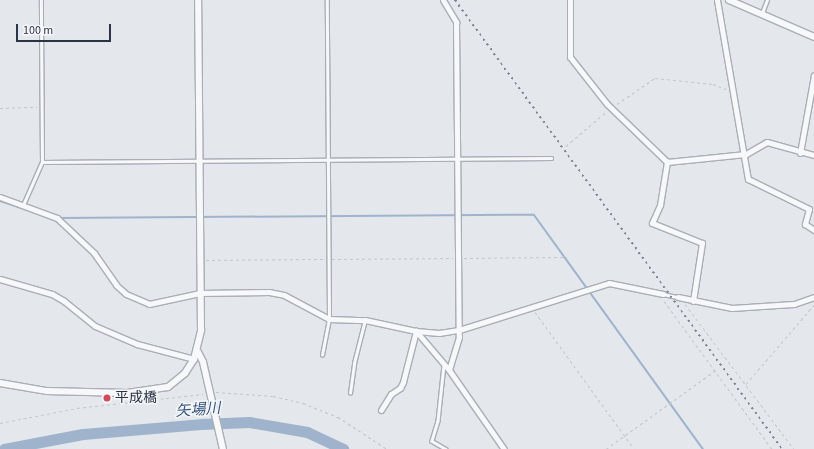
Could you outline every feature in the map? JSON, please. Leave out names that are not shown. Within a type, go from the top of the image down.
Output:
[{"type":"street","points":[[0,383],[47,391],[106,394],[159,389],[176,382],[198,352],[200,260],[198,0]]},
{"type":"street","points":[[444,0],[456,22],[459,330],[450,370]]},
{"type":"street","points":[[570,0],[570,57],[612,108],[667,162]]},
{"type":"street","points":[[717,0],[746,154],[748,179],[809,209],[805,224],[814,230]]},
{"type":"street","points":[[729,0],[762,13],[814,37]]},
{"type":"street","points":[[800,153],[814,75]]},
{"type":"street","points":[[667,162],[746,154],[767,142],[800,153],[814,155]]},
{"type":"street","points":[[667,162],[660,205],[652,223],[702,244],[693,301]]},
{"type":"street","points":[[0,197],[46,213],[68,227],[94,253],[116,285],[134,300],[149,304],[157,304],[200,294],[277,293],[329,320],[365,320],[416,331],[459,330],[609,283],[661,293]]},
{"type":"street","points":[[0,279],[52,294],[64,300],[95,326],[137,344],[194,359]]},
{"type":"street","points":[[680,298],[732,308],[794,304],[814,298]]},
{"type":"street","points":[[416,331],[444,365],[450,370],[504,449]]},
{"type":"street","points":[[381,410],[390,394],[400,388],[403,382],[416,331]]},
{"type":"street","points":[[198,352],[203,362],[223,449]]},
{"type":"lane","points":[[23,205],[42,162],[41,0]]},
{"type":"lane","points":[[322,355],[329,320],[327,0]]},
{"type":"lane","points":[[762,13],[767,0]]},
{"type":"lane","points":[[42,162],[199,162],[551,158]]},
{"type":"lane","points":[[661,293],[680,298]]},
{"type":"lane","points":[[350,393],[354,363],[365,320]]},
{"type":"lane","points":[[444,365],[438,421],[432,441],[446,449]]},
{"type":"path","points":[[566,146],[612,108],[655,78],[713,84],[734,91]]},
{"type":"path","points":[[0,108],[42,107]]},
{"type":"path","points":[[200,260],[567,257]]},
{"type":"path","points":[[661,293],[772,449]]},
{"type":"path","points":[[680,298],[794,449]]},
{"type":"path","points":[[745,385],[814,305]]},
{"type":"path","points":[[532,307],[634,449]]},
{"type":"path","points":[[606,449],[716,370]]},
{"type":"path","points":[[0,423],[77,408],[211,394],[273,396],[303,403],[338,417],[387,449]]},
{"type":"waterway","points":[[0,201],[48,217]]},
{"type":"waterway","points":[[59,218],[534,215],[703,449]]},
{"type":"waterway","name":"矢場川","points":[[4,449],[83,434],[201,424],[249,422],[307,432],[343,449]]},
{"type":"railway","points":[[455,0],[782,449]]},
{"type":"place","name":"平成橋","points":[[107,398]]}]
